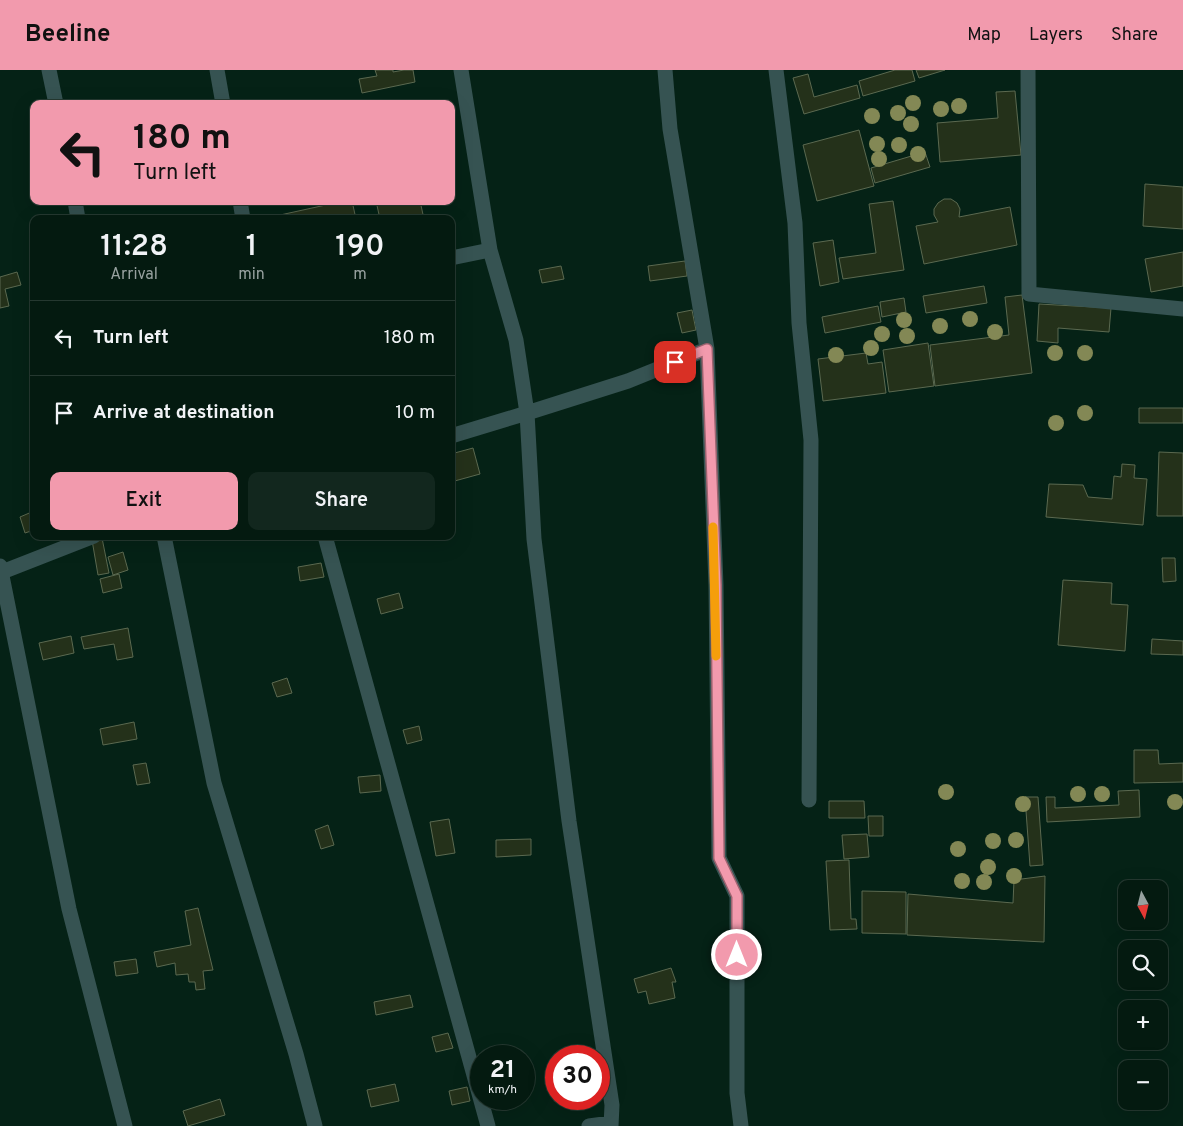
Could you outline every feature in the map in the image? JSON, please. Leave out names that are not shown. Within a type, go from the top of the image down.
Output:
[{"type":"street","points":[[49,70],[55,100]]},
{"type":"street","points":[[216,70],[221,100]]},
{"type":"street","points":[[461,70],[490,250],[516,340],[527,414],[534,539],[569,821],[612,1105],[611,1124],[589,1126]]},
{"type":"street","points":[[665,70],[670,129],[707,349],[716,585],[719,858],[737,896],[737,1093],[741,1126]]},
{"type":"street","points":[[776,70],[795,223],[799,323],[811,440],[809,800]]},
{"type":"street","points":[[1028,70],[1029,294],[1183,309]]},
{"type":"street","points":[[455,257],[490,250]]},
{"type":"street","points":[[455,435],[628,381],[707,349]]},
{"type":"street","points":[[83,540],[1,569],[69,909],[125,1126]]},
{"type":"street","points":[[165,540],[214,783],[316,1126]]},
{"type":"street","points":[[326,540],[488,1126]]},
{"type":"building","points":[[375,70],[393,70],[393,72],[413,70],[415,82],[362,93],[359,79],[377,76]]},
{"type":"building","points":[[895,70],[912,70],[915,81],[863,96],[859,81]]},
{"type":"building","points":[[916,70],[945,70],[919,78]]},
{"type":"building","points":[[808,74],[814,97],[857,85],[860,98],[804,114],[793,78]]},
{"type":"building","points":[[1015,91],[1021,155],[940,162],[937,123],[998,118],[996,92]]},
{"type":"building","points":[[859,130],[874,186],[817,201],[803,145]]},
{"type":"building","points":[[925,152],[930,167],[875,183],[871,168]]},
{"type":"building","points":[[1145,184],[1183,187],[1183,229],[1143,226]]},
{"type":"building","points":[[944,199],[951,199],[957,203],[960,209],[959,217],[1010,207],[1017,245],[924,264],[916,226],[938,222],[934,215],[934,209]]},
{"type":"building","points":[[893,201],[904,270],[843,279],[839,258],[876,253],[869,204]]},
{"type":"building","points":[[326,205],[353,205],[355,215],[280,215]]},
{"type":"building","points":[[377,205],[421,205],[423,215],[379,215]]},
{"type":"building","points":[[833,240],[839,282],[820,286],[813,243]]},
{"type":"building","points":[[1183,252],[1183,286],[1151,292],[1145,259]]},
{"type":"building","points":[[685,261],[687,276],[650,281],[648,266]]},
{"type":"building","points":[[561,266],[564,279],[542,283],[539,270]]},
{"type":"building","points":[[17,272],[21,285],[5,289],[9,306],[0,308],[0,277]]},
{"type":"building","points":[[984,286],[987,303],[926,313],[923,296]]},
{"type":"building","points":[[1022,295],[1032,373],[935,386],[930,345],[1009,335],[1005,297]]},
{"type":"building","points":[[904,298],[906,312],[882,317],[880,302]]},
{"type":"building","points":[[1039,304],[1111,308],[1109,332],[1058,328],[1058,343],[1037,341]]},
{"type":"building","points":[[878,306],[881,322],[825,333],[822,317]]},
{"type":"building","points":[[692,310],[696,330],[682,333],[677,313]]},
{"type":"building","points":[[928,343],[934,386],[889,392],[883,350]]},
{"type":"building","points":[[866,353],[868,364],[882,362],[886,393],[823,401],[818,359]]},
{"type":"building","points":[[1139,408],[1183,408],[1183,423],[1139,423]]},
{"type":"building","points":[[473,448],[480,474],[455,481],[455,453]]},
{"type":"building","points":[[1159,452],[1183,453],[1183,516],[1157,516]]},
{"type":"building","points":[[1122,464],[1135,465],[1134,478],[1147,479],[1143,525],[1046,517],[1049,484],[1083,485],[1088,497],[1112,499],[1114,476],[1121,477]]},
{"type":"building","points":[[30,513],[30,531],[25,533],[20,517]]},
{"type":"building","points":[[92,540],[102,540],[109,573],[98,575]]},
{"type":"building","points":[[123,552],[128,570],[113,575],[108,557]]},
{"type":"building","points":[[1162,558],[1175,558],[1176,581],[1163,582]]},
{"type":"building","points":[[321,563],[324,577],[300,581],[298,567]]},
{"type":"building","points":[[119,574],[122,588],[103,593],[100,579]]},
{"type":"building","points":[[1063,580],[1112,583],[1111,604],[1128,605],[1125,651],[1058,645]]},
{"type":"building","points":[[399,593],[403,608],[381,614],[377,599]]},
{"type":"building","points":[[128,628],[133,657],[117,660],[114,644],[84,649],[81,637]]},
{"type":"building","points":[[71,636],[74,653],[43,660],[39,643]]},
{"type":"building","points":[[1152,639],[1183,641],[1183,655],[1151,654]]},
{"type":"building","points":[[287,678],[292,693],[277,697],[272,683]]},
{"type":"building","points":[[134,722],[137,739],[103,745],[100,729]]},
{"type":"building","points":[[419,726],[422,740],[407,744],[403,730]]},
{"type":"building","points":[[1134,750],[1158,750],[1159,764],[1183,763],[1183,782],[1134,783]]},
{"type":"building","points":[[146,763],[150,783],[137,785],[133,765]]},
{"type":"building","points":[[380,775],[381,791],[360,793],[358,777]]},
{"type":"building","points":[[1139,790],[1140,817],[1047,822],[1046,797],[1055,797],[1055,808],[1119,805],[1118,791]]},
{"type":"building","points":[[1025,797],[1038,797],[1043,865],[1030,866]]},
{"type":"building","points":[[829,801],[864,801],[865,818],[829,818]]},
{"type":"building","points":[[868,816],[883,816],[883,836],[869,836]]},
{"type":"building","points":[[449,819],[455,853],[436,856],[430,822]]},
{"type":"building","points":[[328,825],[334,845],[321,849],[315,830]]},
{"type":"building","points":[[867,834],[869,857],[844,859],[842,835]]},
{"type":"building","points":[[531,839],[531,855],[496,857],[496,840]]},
{"type":"building","points":[[849,860],[851,919],[856,919],[857,929],[830,930],[826,861]]},
{"type":"building","points":[[1045,876],[1044,942],[907,935],[908,894],[1013,903],[1014,880]]},
{"type":"building","points":[[862,891],[906,892],[906,934],[862,933]]},
{"type":"building","points":[[198,908],[213,970],[203,971],[205,989],[196,990],[195,982],[189,982],[188,974],[176,975],[175,963],[157,967],[154,952],[191,945],[185,911]]},
{"type":"building","points":[[136,959],[138,973],[116,976],[114,962]]},
{"type":"building","points":[[671,968],[676,982],[672,982],[675,998],[649,1004],[646,991],[638,993],[634,979]]},
{"type":"building","points":[[410,995],[413,1007],[376,1015],[374,1002]]},
{"type":"building","points":[[448,1033],[453,1048],[436,1052],[432,1037]]},
{"type":"building","points":[[395,1084],[399,1101],[371,1107],[367,1090]]},
{"type":"building","points":[[467,1087],[470,1101],[452,1105],[449,1091]]},
{"type":"building","points":[[220,1099],[225,1115],[188,1126],[183,1111]]},
{"type":"slow traffic","points":[[713,527],[716,585],[716,656]]},
{"type":"route","points":[[675,362],[707,349],[716,585],[719,858],[737,896],[737,955]]}]
